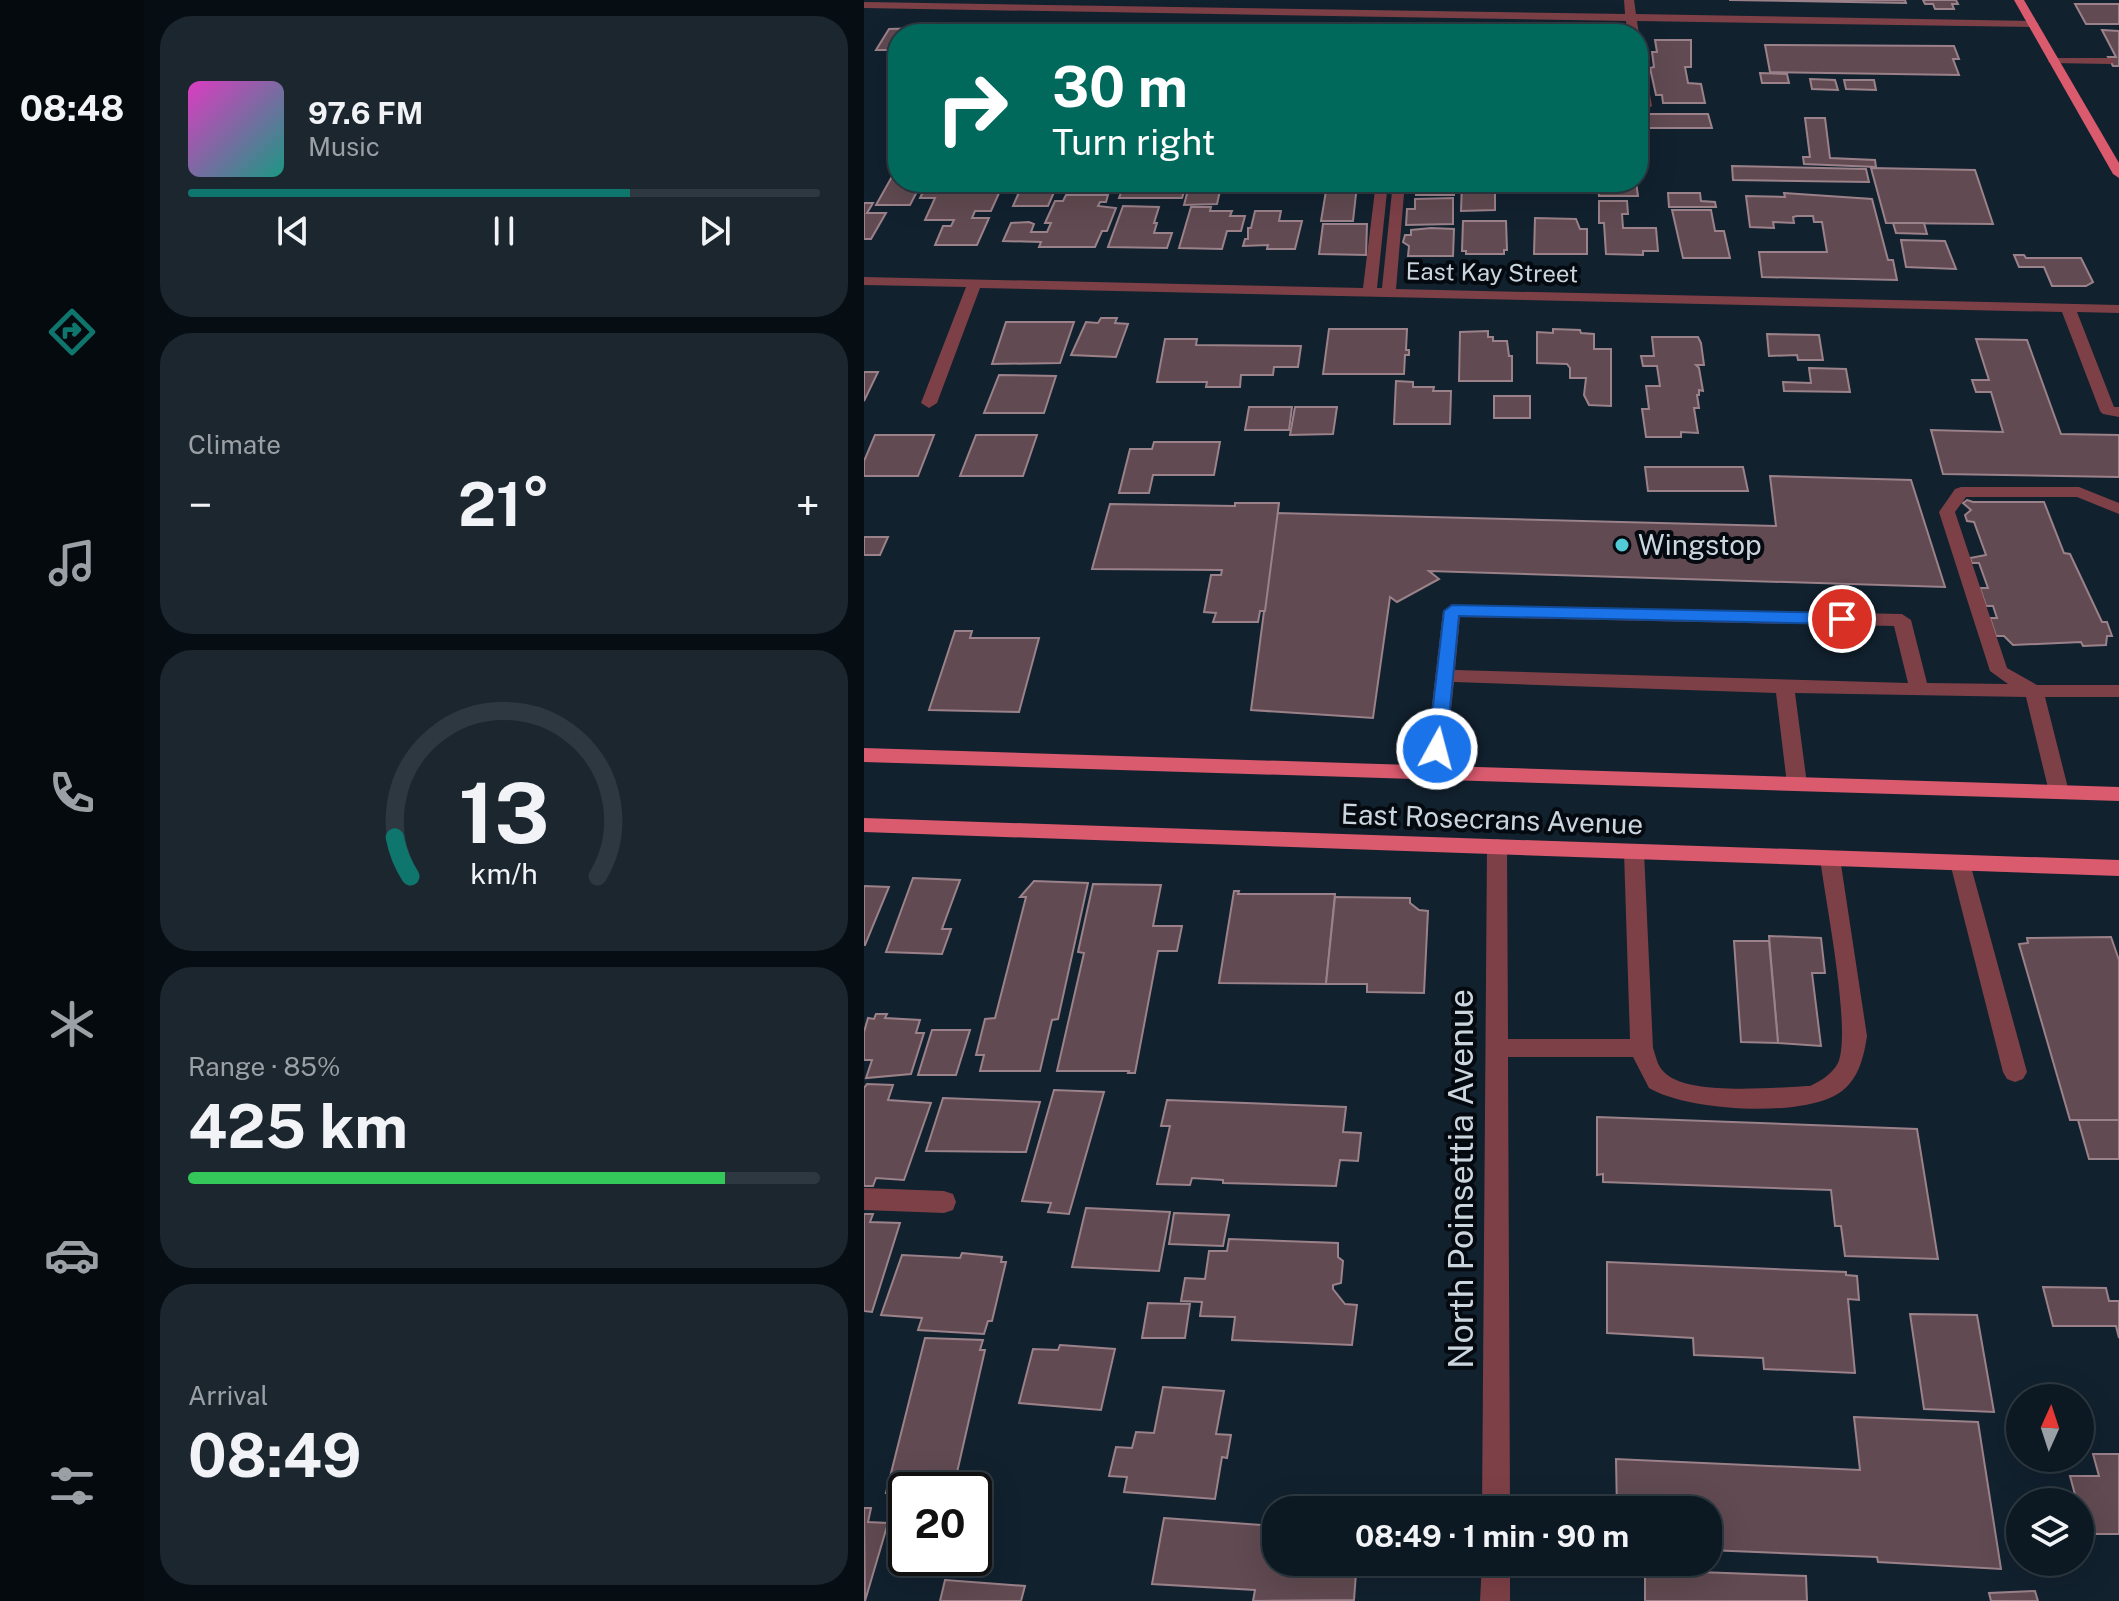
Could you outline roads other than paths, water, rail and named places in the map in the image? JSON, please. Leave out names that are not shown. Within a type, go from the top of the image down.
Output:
[{"type":"main road","points":[[2019,0],[2119,174]]},
{"type":"main road","name":"East Rosecrans Avenue","points":[[864,755],[2119,794]]},
{"type":"main road","name":"East Rosecrans Avenue","points":[[864,825],[2119,868]]},
{"type":"street","points":[[1629,0],[1631,24]]},
{"type":"street","points":[[864,5],[1171,5],[1630,18],[2033,24]]},
{"type":"street","points":[[2054,61],[2110,61]]},
{"type":"street","points":[[1370,292],[1381,192]]},
{"type":"street","points":[[1389,293],[1398,192]]},
{"type":"street","name":"East Kay Street","points":[[864,281],[2119,309]]},
{"type":"street","points":[[929,403],[975,283]]},
{"type":"street","points":[[2068,308],[2108,411],[2119,412]]},
{"type":"street","points":[[2059,792],[2034,691],[1999,671],[1947,512],[1961,492],[2079,492],[2119,509]]},
{"type":"street","points":[[1434,773],[1452,611],[1902,620],[1919,689]]},
{"type":"street","points":[[1445,676],[1785,687],[2119,691]]},
{"type":"street","points":[[1785,687],[1797,784]]},
{"type":"street","name":"North Poinsettia Avenue","points":[[1496,1496],[1497,847]]},
{"type":"street","points":[[1634,852],[1642,1048],[1650,1072],[1659,1083],[1677,1091],[1702,1095],[1810,1096],[1827,1091],[1852,1063],[1856,1036],[1830,858]]},
{"type":"street","points":[[1960,863],[2015,1072]]},
{"type":"street","points":[[1497,1048],[1642,1048]]},
{"type":"street","points":[[864,1199],[944,1202]]},
{"type":"street","points":[[1495,1601],[1496,1576]]},
{"type":"place","name":"Wingstop","points":[[1622,545]]}]
